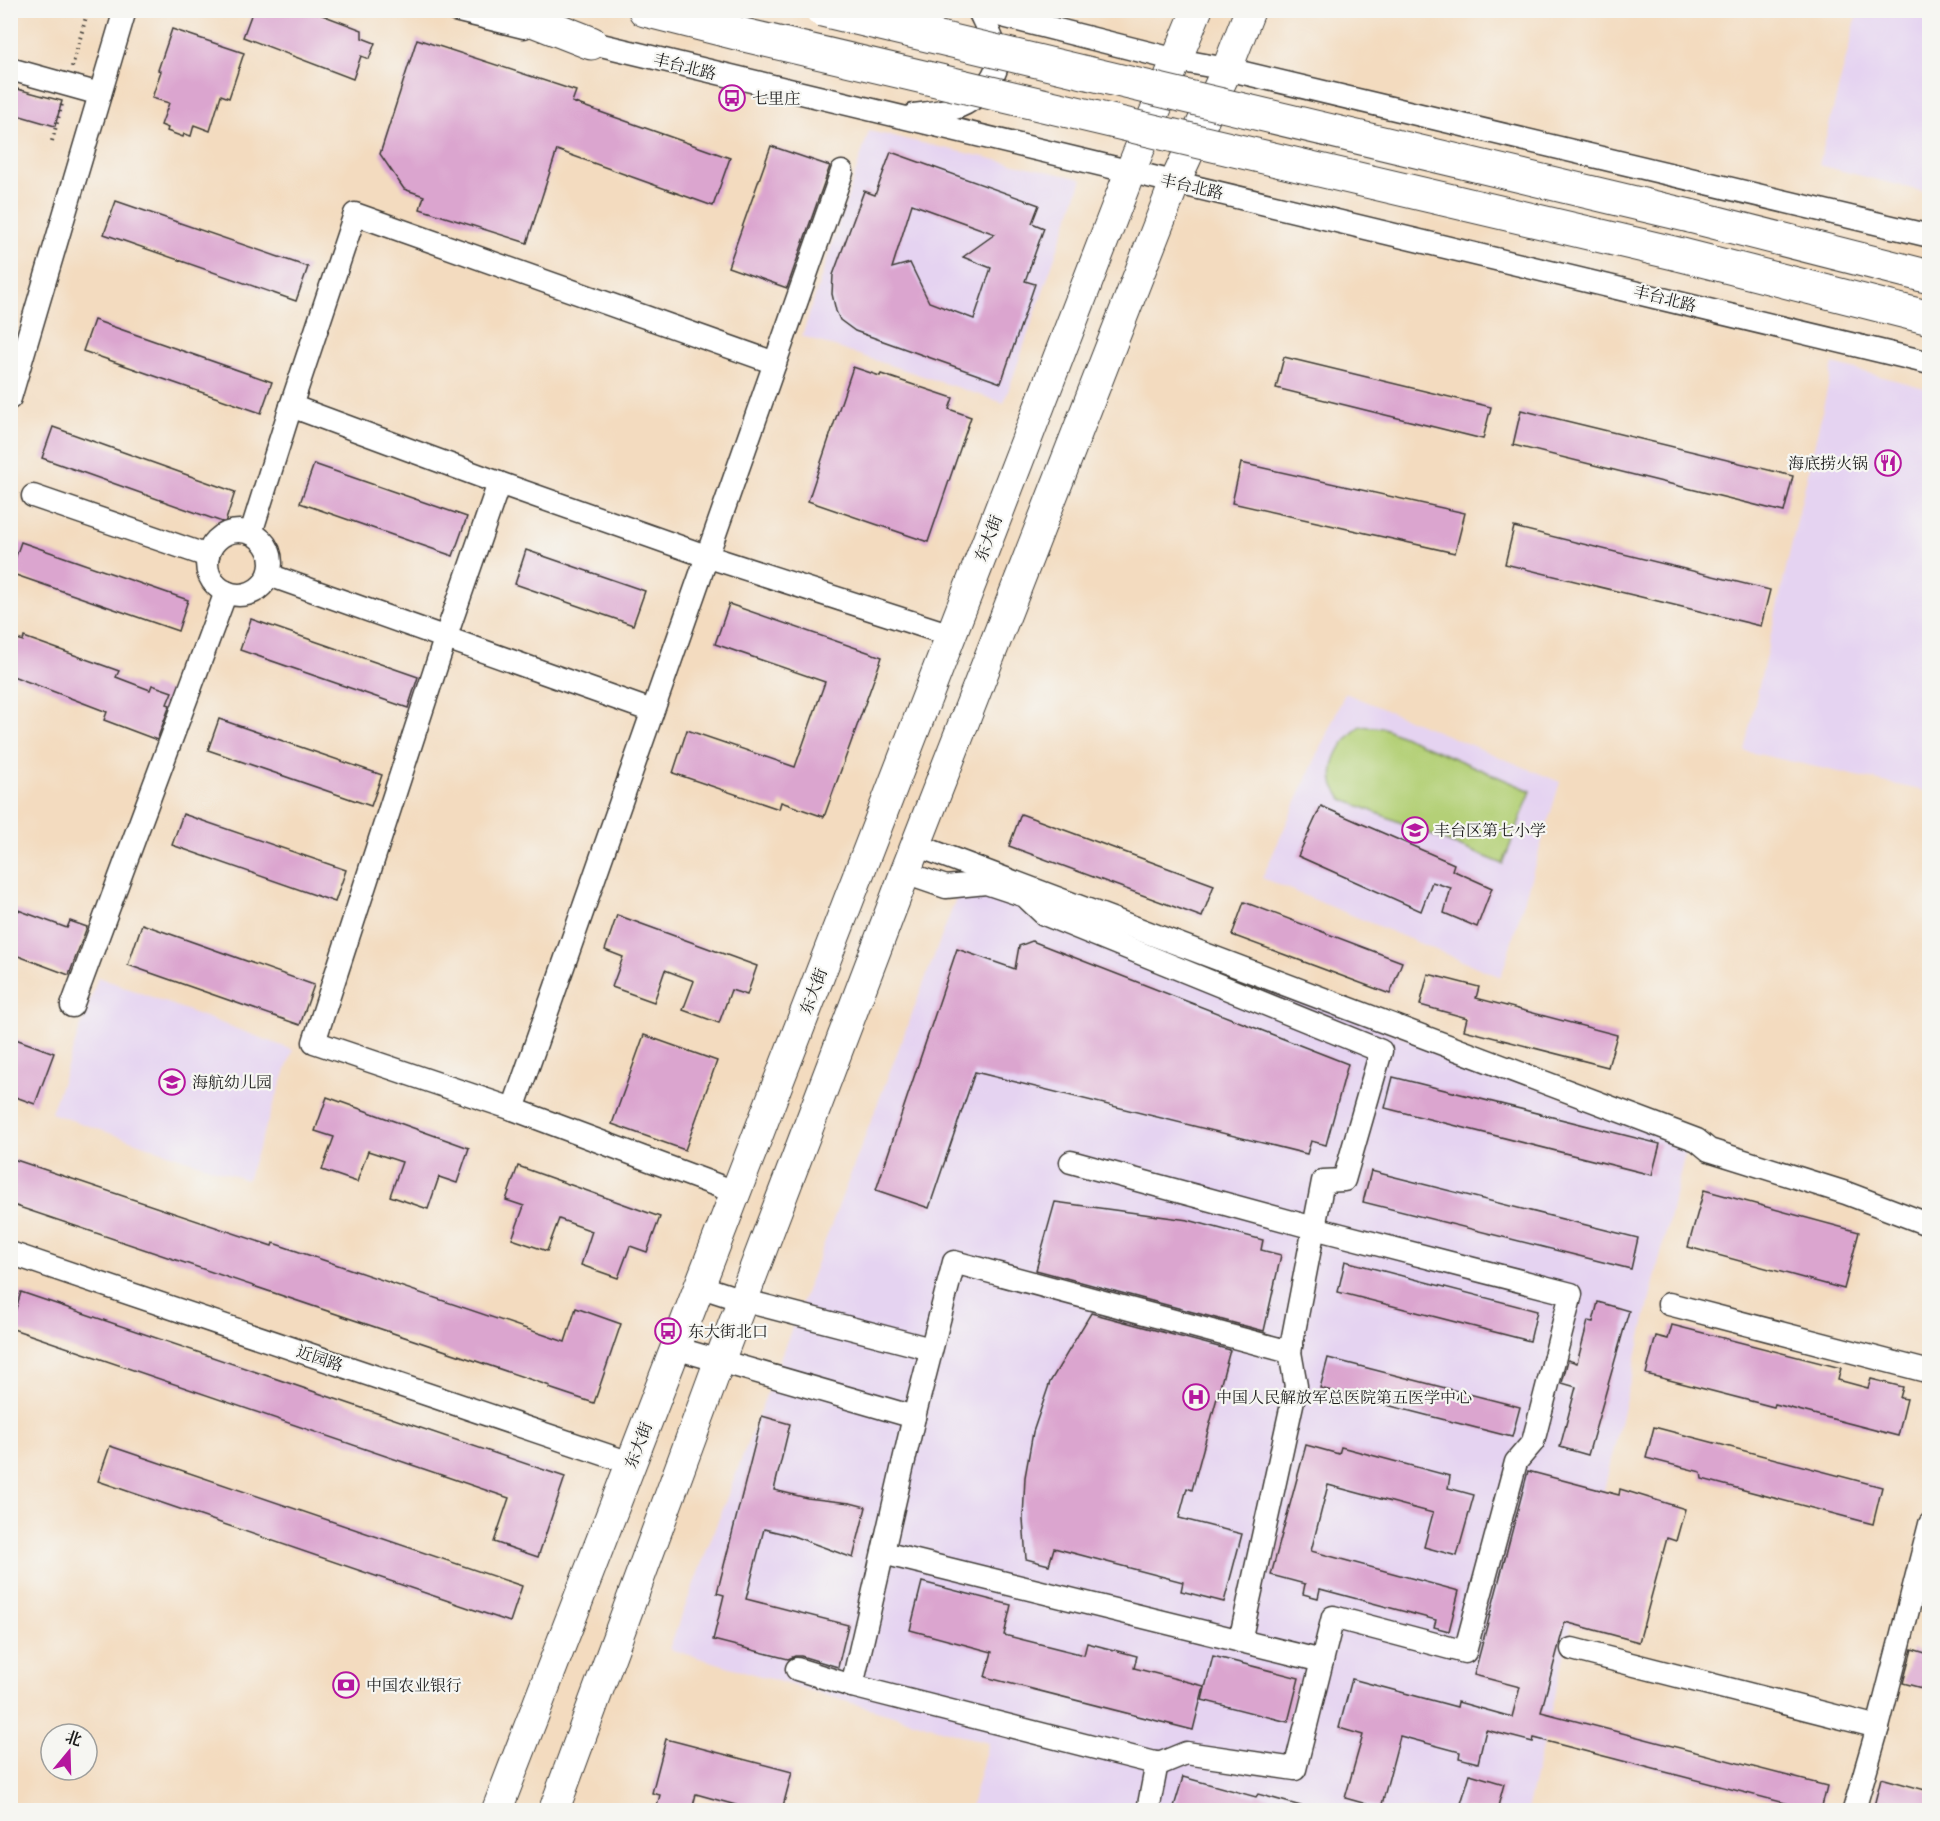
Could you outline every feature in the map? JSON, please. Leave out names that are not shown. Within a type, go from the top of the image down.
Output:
[{"type":"highway","points":[[507,10],[591,43]]},
{"type":"highway","points":[[645,10],[1678,254],[1929,318]]},
{"type":"highway","points":[[822,10],[1690,216],[1929,277]]},
{"type":"main road","name":"东大街","points":[[497,1810],[1130,172],[1197,10]]},
{"type":"main road","points":[[554,1810],[742,1300],[905,873],[1175,182],[1227,69],[1250,10]]},
{"type":"street","points":[[10,398],[124,10]]},
{"type":"street","name":"丰台北路","points":[[455,10],[1567,274],[1929,363]]},
{"type":"street","points":[[979,10],[1177,60],[1227,69],[1929,236]]},
{"type":"street","points":[[898,117],[950,110],[976,99],[992,79],[998,62],[992,38],[979,10]]},
{"type":"street","points":[[10,69],[100,94]]},
{"type":"street","points":[[513,1109],[842,172]]},
{"type":"street","points":[[251,533],[355,214],[775,363]]},
{"type":"street","points":[[291,406],[706,556],[951,635]]},
{"type":"street","points":[[499,483],[314,1042],[513,1109],[735,1192]]},
{"type":"street","points":[[33,496],[208,556]]},
{"type":"street","points":[[229,532],[251,533],[260,538],[271,555],[272,565],[269,575],[264,584],[247,595],[226,592],[210,578],[207,567],[212,546],[219,537],[229,532]]},
{"type":"street","points":[[269,575],[652,711]]},
{"type":"street","points":[[72,1006],[226,592]]},
{"type":"street","points":[[916,845],[1697,1140],[1709,1150],[1846,1193],[1929,1225]]},
{"type":"street","points":[[905,873],[946,887],[986,883],[1025,896],[1044,914],[1381,1051],[1344,1180],[1323,1181],[1290,1352],[1296,1386],[1240,1641]]},
{"type":"street","points":[[797,1669],[852,1686],[1157,1763],[1185,1753],[1295,1769],[1333,1617],[1465,1652],[1516,1462],[1533,1442],[1571,1294],[1071,1162]]},
{"type":"street","name":"近园路","points":[[10,1253],[630,1463]]},
{"type":"street","points":[[852,1686],[914,1417],[954,1262],[1290,1352]]},
{"type":"street","points":[[699,1286],[742,1300],[931,1349]]},
{"type":"street","points":[[1669,1304],[1929,1372]]},
{"type":"street","points":[[675,1348],[914,1417]]},
{"type":"street","points":[[1854,1810],[1878,1727],[1929,1524]]},
{"type":"street","points":[[883,1552],[1322,1661]]},
{"type":"street","points":[[1572,1649],[1878,1727]]},
{"type":"street","points":[[1148,1810],[1157,1763]]},
{"type":"shaded area","points":[[1858,11],[1929,11],[1929,193],[1819,165]]},
{"type":"shaded area","points":[[869,131],[1082,179],[1004,403],[802,336]]},
{"type":"shaded area","points":[[1833,364],[1929,389],[1929,792],[1744,751]]},
{"type":"shaded area","name":"丰台区第七小学","points":[[1345,693],[1560,782],[1501,977],[1262,878]]},
{"type":"shaded area","name":"中国人民解放军总医院第五医学中心","points":[[967,870],[1687,1145],[1527,1810],[970,1810],[988,1743],[669,1649]]},
{"type":"shaded area","name":"海航幼儿园","points":[[98,977],[293,1050],[247,1180],[51,1113]]},
{"type":"green space","points":[[1360,726],[1384,728],[1531,791],[1503,864],[1342,799],[1335,789],[1333,765],[1343,743]]},
{"type":"building","points":[[253,10],[309,10],[362,30],[362,38],[375,43],[369,59],[361,56],[353,79],[243,37]]},
{"type":"building","points":[[172,29],[244,53],[229,98],[221,95],[210,131],[194,125],[191,136],[184,134],[183,137],[167,131],[168,128],[161,125],[169,103],[152,98],[161,71],[158,70]]},
{"type":"building","points":[[417,39],[576,91],[572,102],[730,158],[713,206],[557,150],[527,243],[420,209],[424,196],[404,189],[380,154]]},
{"type":"building","points":[[10,87],[62,101],[55,126],[10,113]]},
{"type":"building","points":[[771,146],[830,166],[787,288],[728,267]]},
{"type":"building","points":[[891,152],[1039,205],[1032,223],[1044,228],[1025,281],[1035,284],[1001,383],[855,331],[840,320],[832,294],[833,275],[864,191],[875,195]],"holes":[[[912,204],[995,234],[963,257],[991,268],[974,319],[929,302],[910,263],[892,268]]]},
{"type":"building","points":[[116,201],[308,267],[296,301],[104,234]]},
{"type":"building","points":[[94,320],[272,382],[261,413],[83,351]]},
{"type":"building","points":[[1284,357],[1491,407],[1483,439],[1276,388]]},
{"type":"building","points":[[853,367],[953,398],[949,409],[971,417],[928,542],[808,501]]},
{"type":"building","points":[[1521,410],[1793,476],[1784,512],[1513,445]]},
{"type":"building","points":[[53,427],[235,492],[225,523],[42,458]]},
{"type":"building","points":[[1241,463],[1465,513],[1455,553],[1232,503]]},
{"type":"building","points":[[314,464],[467,517],[453,556],[300,503]]},
{"type":"building","points":[[1514,527],[1770,590],[1761,626],[1505,564]]},
{"type":"building","points":[[21,542],[188,600],[178,631],[10,573]]},
{"type":"building","points":[[526,550],[645,591],[633,625],[515,584]]},
{"type":"building","points":[[729,604],[882,657],[824,817],[781,802],[779,809],[673,773],[687,730],[795,767],[825,682],[715,644]]},
{"type":"building","points":[[251,619],[418,677],[408,708],[240,650]]},
{"type":"building","points":[[10,636],[23,641],[24,637],[119,671],[116,677],[150,690],[152,685],[172,692],[167,704],[170,705],[157,740],[104,720],[107,712],[10,675]]},
{"type":"building","points":[[219,719],[382,775],[371,806],[208,750]]},
{"type":"building","points":[[1321,806],[1454,864],[1452,870],[1492,888],[1477,927],[1444,913],[1451,888],[1432,882],[1421,911],[1298,856]]},
{"type":"building","points":[[183,814],[346,870],[335,902],[172,845]]},
{"type":"building","points":[[1021,814],[1214,885],[1202,917],[1009,846]]},
{"type":"building","points":[[1244,902],[1402,962],[1390,994],[1232,935]]},
{"type":"building","points":[[10,907],[67,928],[70,921],[87,927],[69,975],[10,953]]},
{"type":"building","points":[[617,915],[757,966],[747,995],[731,990],[719,1023],[683,1010],[694,981],[665,970],[654,1002],[612,987],[623,957],[605,950]]},
{"type":"building","points":[[142,924],[314,985],[300,1025],[128,965]]},
{"type":"building","points":[[1032,941],[1348,1064],[1326,1145],[1311,1141],[1307,1154],[975,1072],[929,1208],[876,1190],[957,949],[1015,969],[1019,946]]},
{"type":"building","points":[[1428,974],[1479,987],[1476,998],[1617,1035],[1608,1067],[1464,1030],[1467,1018],[1420,1005]]},
{"type":"building","points":[[644,1035],[717,1061],[685,1150],[612,1124]]},
{"type":"building","points":[[10,1037],[54,1053],[35,1104],[10,1095]]},
{"type":"building","points":[[1393,1077],[1660,1144],[1652,1175],[1385,1108]]},
{"type":"building","points":[[327,1097],[469,1148],[457,1183],[439,1177],[428,1209],[390,1196],[402,1162],[368,1151],[357,1182],[322,1170],[334,1137],[315,1131]]},
{"type":"building","points":[[10,1158],[272,1246],[273,1243],[565,1342],[576,1308],[621,1324],[594,1403],[549,1388],[550,1386],[10,1204]]},
{"type":"building","points":[[518,1166],[660,1217],[647,1252],[630,1246],[618,1278],[581,1265],[592,1231],[559,1219],[547,1251],[512,1239],[524,1206],[506,1200]]},
{"type":"building","points":[[1371,1171],[1638,1238],[1631,1269],[1363,1202]]},
{"type":"building","points":[[1704,1190],[1859,1232],[1844,1289],[1688,1247]]},
{"type":"building","points":[[1055,1202],[1188,1220],[1263,1240],[1261,1250],[1281,1255],[1264,1331],[1036,1270]]},
{"type":"building","points":[[1345,1261],[1537,1311],[1530,1341],[1338,1292]]},
{"type":"building","points":[[21,1292],[565,1477],[538,1557],[494,1542],[509,1498],[10,1328]]},
{"type":"building","points":[[1598,1302],[1629,1311],[1588,1455],[1560,1447],[1576,1387],[1562,1383],[1568,1360],[1577,1363],[1588,1321],[1593,1322]]},
{"type":"building","points":[[1091,1313],[1230,1350],[1192,1490],[1187,1488],[1179,1518],[1242,1534],[1224,1602],[1181,1591],[1183,1582],[1054,1548],[1049,1565],[1026,1559],[1023,1519],[1025,1477],[1033,1432],[1050,1382]]},
{"type":"building","points":[[1672,1325],[1841,1368],[1838,1380],[1868,1388],[1871,1379],[1903,1387],[1900,1398],[1907,1399],[1898,1436],[1646,1374],[1656,1336],[1668,1339]]},
{"type":"building","points":[[1328,1358],[1520,1407],[1512,1437],[1320,1388]]},
{"type":"building","points":[[762,1416],[790,1424],[774,1490],[807,1498],[866,1507],[853,1558],[793,1536],[764,1529],[746,1599],[848,1625],[838,1667],[801,1656],[788,1659],[713,1640],[724,1595],[717,1593]]},
{"type":"building","points":[[1654,1427],[1882,1487],[1873,1524],[1702,1479],[1701,1472],[1646,1458]]},
{"type":"building","points":[[1306,1445],[1339,1454],[1341,1447],[1450,1476],[1448,1488],[1474,1495],[1457,1556],[1424,1547],[1433,1513],[1328,1485],[1311,1551],[1459,1591],[1449,1631],[1434,1627],[1436,1620],[1320,1589],[1318,1598],[1303,1594],[1305,1584],[1271,1575]]},
{"type":"building","points":[[110,1446],[522,1586],[510,1622],[98,1481]]},
{"type":"building","points":[[1528,1471],[1619,1495],[1620,1489],[1685,1509],[1676,1541],[1667,1538],[1639,1642],[1565,1622],[1541,1712],[1827,1786],[1821,1810],[1812,1810],[1534,1738],[1533,1742],[1486,1730],[1478,1763],[1459,1758],[1460,1752],[1400,1736],[1381,1808],[1345,1798],[1363,1735],[1339,1728],[1352,1679],[1457,1707],[1458,1702],[1512,1717],[1520,1687],[1474,1675]]},
{"type":"building","points":[[922,1582],[1011,1605],[1004,1635],[1084,1655],[1087,1643],[1137,1656],[1134,1668],[1204,1686],[1193,1730],[985,1677],[992,1652],[910,1630]]},
{"type":"building","points":[[1912,1649],[1929,1654],[1929,1690],[1903,1683]]},
{"type":"building","points":[[1213,1656],[1299,1678],[1288,1722],[1202,1700]]},
{"type":"building","points":[[666,1739],[792,1772],[782,1810],[735,1810],[736,1805],[696,1794],[692,1810],[656,1810],[660,1795],[652,1793]]},
{"type":"building","points":[[1470,1774],[1504,1784],[1497,1810],[1459,1810]]},
{"type":"building","points":[[1183,1777],[1256,1797],[1258,1794],[1301,1806],[1300,1810],[1173,1810]]},
{"type":"building","points":[[1881,1778],[1929,1791],[1929,1810],[1873,1810]]},
{"type":"place","name":"七里庄","points":[[732,98]]},
{"type":"place","name":"海底捞火锅","points":[[1888,463]]},
{"type":"place","name":"丰台区第七小学","points":[[1415,830]]},
{"type":"place","name":"海航幼儿园","points":[[172,1082]]},
{"type":"place","name":"东大街北口","points":[[668,1331]]},
{"type":"place","name":"中国人民解放军总医院第五医学中心","points":[[1196,1397]]},
{"type":"place","name":"中国农业银行","points":[[346,1685]]}]
